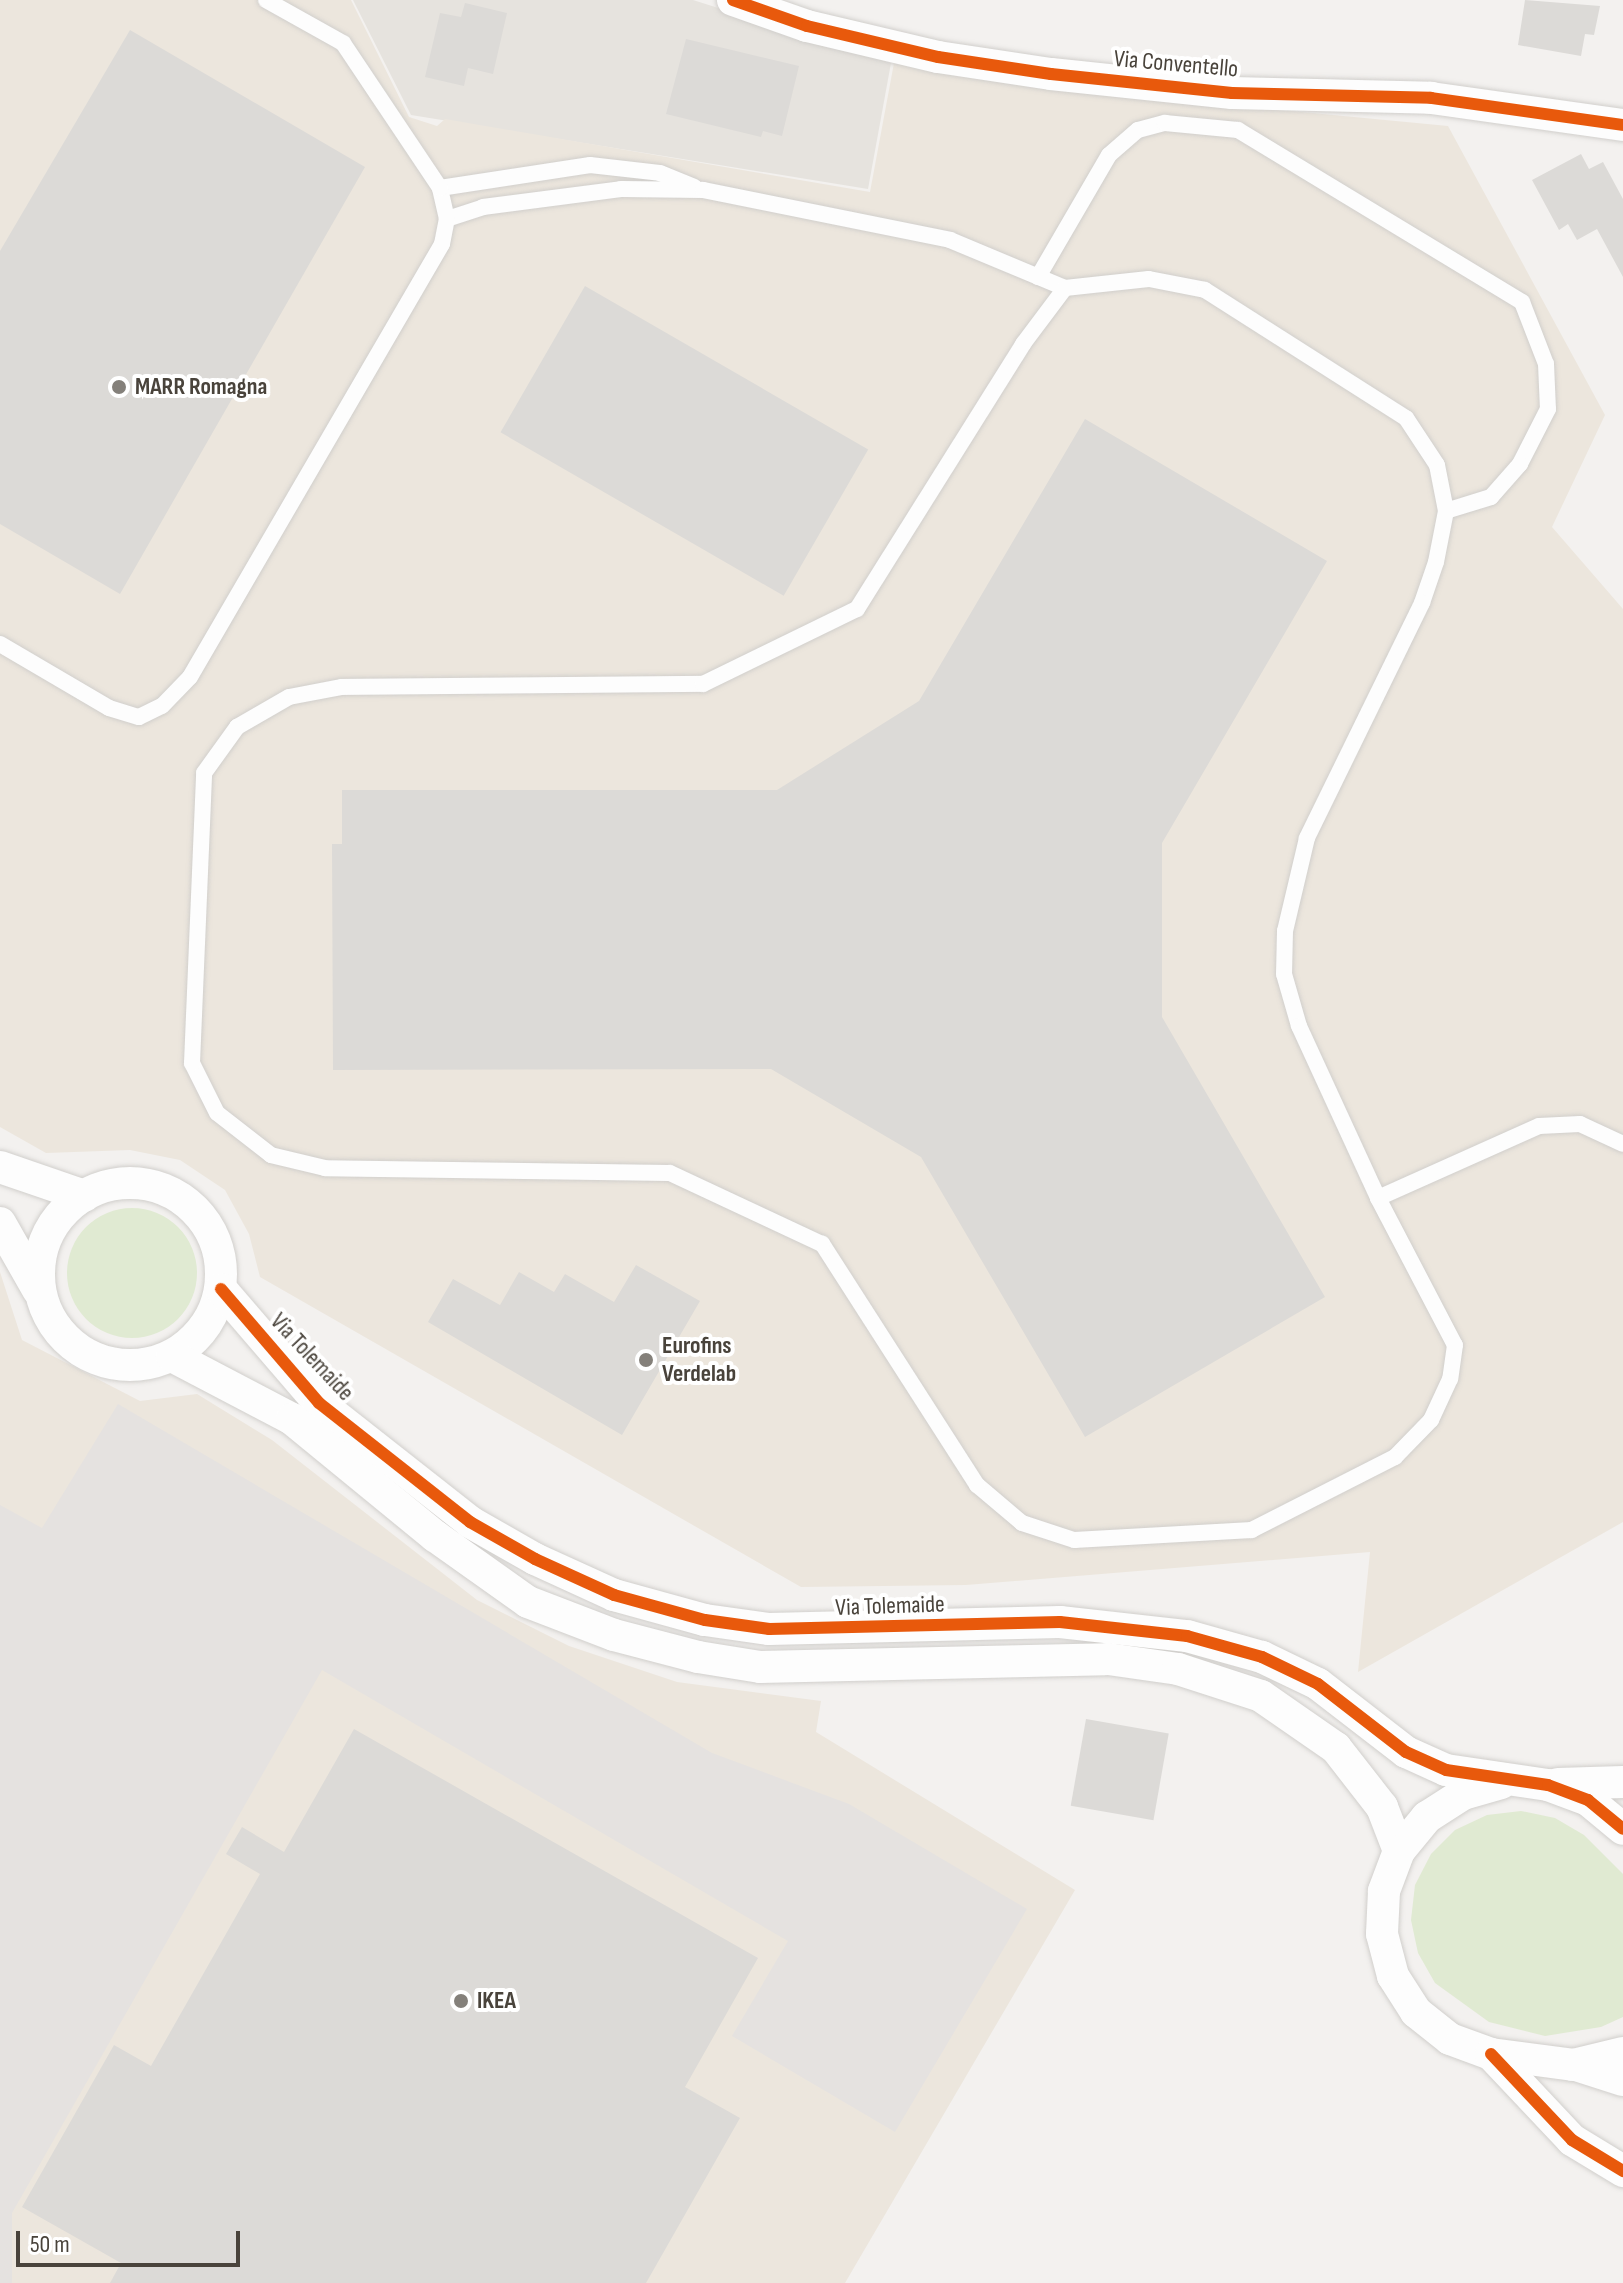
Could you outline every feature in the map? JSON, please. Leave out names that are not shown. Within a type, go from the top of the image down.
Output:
[{"type":"street","name":"Via Conventello","points":[[733,0],[851,36],[1051,74],[1232,93],[1431,98],[1623,125]]},
{"type":"street","points":[[0,1167],[84,1196]]},
{"type":"street","points":[[0,1223],[21,1252],[42,1298],[55,1325],[93,1357],[136,1365],[172,1356],[195,1339],[212,1316],[221,1289],[221,1260],[212,1232],[194,1208],[170,1192],[141,1184],[111,1185],[84,1196],[61,1215],[46,1240],[39,1268],[42,1298]]},
{"type":"street","name":"Via Tolemaide","points":[[221,1289],[319,1403],[470,1522],[535,1559],[614,1595],[705,1620],[769,1629],[1060,1622],[1187,1636],[1262,1657],[1318,1684],[1406,1752],[1446,1770],[1504,1782],[1548,1785],[1623,1782]]},
{"type":"street","points":[[172,1356],[292,1419],[435,1536],[528,1602],[614,1635],[760,1667],[1108,1659],[1178,1669],[1261,1696],[1336,1748],[1382,1807],[1399,1851]]},
{"type":"street","name":"Via Tolemaide","points":[[1504,1782],[1463,1794],[1427,1817],[1399,1851],[1384,1891],[1382,1934],[1393,1976],[1416,2012],[1450,2039],[1491,2054],[1573,2065],[1623,2080]]},
{"type":"street","name":"Via Tolemaide","points":[[1548,1785],[1588,1800],[1623,1829]]},
{"type":"street","name":"Via Tolemaide","points":[[1573,2065],[1623,2053]]},
{"type":"street","points":[[1491,2054],[1572,2140],[1623,2171]]},
{"type":"lane","points":[[0,644],[109,708],[139,717],[162,706],[190,677],[442,244],[447,219],[440,188],[343,43],[266,0]]},
{"type":"lane","points":[[1038,277],[1109,155],[1138,130],[1165,123],[1238,130],[1522,302],[1546,364],[1548,409],[1520,464],[1491,497],[1446,511]]},
{"type":"lane","points":[[440,188],[590,165],[660,173],[703,190],[950,240],[1065,288],[1149,279],[1205,290],[1406,418],[1437,465],[1446,511],[1422,603],[1307,838],[1285,931],[1284,974],[1299,1026],[1378,1198],[1455,1345],[1450,1379],[1431,1420],[1395,1457],[1252,1530],[1074,1540],[1022,1523],[977,1485],[822,1244],[670,1173],[325,1168],[271,1155],[217,1113],[192,1063],[204,773],[237,727],[289,697],[342,687],[703,684],[857,609],[1023,344],[1065,288]]},
{"type":"lane","points":[[447,219],[483,207],[621,189],[703,190]]},
{"type":"lane","points":[[1378,1198],[1539,1126],[1580,1124],[1623,1144]]},
{"type":"shaded area","points":[[0,0],[351,0],[409,117],[437,126],[445,119],[870,192],[894,63],[1020,85],[1448,126],[1605,415],[1552,527],[1623,609],[1623,1522],[1358,1672],[1370,1552],[966,1585],[801,1587],[260,1277],[249,1234],[225,1190],[180,1160],[130,1150],[46,1153],[0,1127]]},
{"type":"shaded area","points":[[353,0],[693,0],[891,63],[868,189],[411,115]]},
{"type":"shaded area","points":[[0,1272],[22,1340],[140,1401],[197,1394],[272,1440],[477,1600],[569,1646],[677,1682],[821,1701],[816,1732],[1075,1890],[845,2283],[0,2283]]},
{"type":"shaded area","points":[[118,1404],[712,1753],[849,1804],[1027,1909],[895,2132],[732,2036],[788,1941],[322,1670],[12,2213],[12,2283],[0,2283],[0,1505],[42,1528]]},
{"type":"green space","points":[[132,1208],[157,1213],[178,1227],[192,1248],[197,1273],[192,1298],[178,1319],[157,1333],[132,1338],[107,1333],[86,1319],[72,1298],[67,1273],[72,1248],[86,1227],[107,1213]]},
{"type":"green space","points":[[1521,1811],[1555,1818],[1584,1835],[1623,1874],[1623,2017],[1601,2027],[1545,2036],[1489,2022],[1435,1983],[1418,1953],[1411,1920],[1415,1885],[1431,1854],[1455,1830],[1487,1815]]},
{"type":"building","points":[[1525,0],[1600,6],[1594,35],[1585,34],[1581,56],[1518,45]]},
{"type":"building","points":[[465,3],[507,13],[493,74],[468,68],[464,86],[425,77],[440,13],[461,17]]},
{"type":"building","name":"MARR Romagna","points":[[130,30],[365,167],[120,594],[0,524],[0,251]]},
{"type":"building","points":[[686,39],[799,66],[782,136],[763,131],[761,137],[666,114]]},
{"type":"building","points":[[1581,154],[1589,169],[1603,162],[1623,199],[1623,277],[1597,229],[1577,240],[1568,224],[1559,230],[1532,180]]},
{"type":"building","points":[[585,286],[868,450],[784,596],[500,432]]},
{"type":"building","points":[[1085,419],[1327,561],[1162,843],[1162,1017],[1325,1297],[1085,1437],[921,1157],[771,1069],[333,1070],[332,844],[342,844],[342,790],[777,790],[919,701]]},
{"type":"building","points":[[636,1265],[700,1301],[622,1435],[428,1322],[453,1279],[500,1305],[519,1272],[554,1292],[565,1274],[614,1302]]},
{"type":"building","points":[[1086,1719],[1169,1734],[1153,1820],[1071,1806]]},
{"type":"building","name":"IKEA","points":[[354,1729],[758,1958],[685,2087],[740,2118],[646,2283],[110,2283],[121,2263],[22,2207],[114,2045],[151,2066],[260,1874],[226,1854],[242,1827],[284,1852]]},
{"type":"cycle path","points":[[733,0],[807,26],[938,57],[1051,74],[1232,93],[1431,98],[1623,125]]},
{"type":"cycle path","points":[[221,1289],[319,1403],[470,1522],[535,1559],[614,1595],[705,1620],[769,1629],[1060,1622],[1187,1636],[1262,1657],[1318,1684],[1406,1752],[1446,1770],[1548,1785],[1588,1800],[1623,1829]]},
{"type":"cycle path","points":[[1491,2054],[1572,2140],[1623,2171]]},
{"type":"place","name":"MARR Romagna","points":[[119,387]]},
{"type":"place","name":"Eurofins Verdelab","points":[[646,1360]]},
{"type":"place","name":"IKEA","points":[[461,2001]]}]
